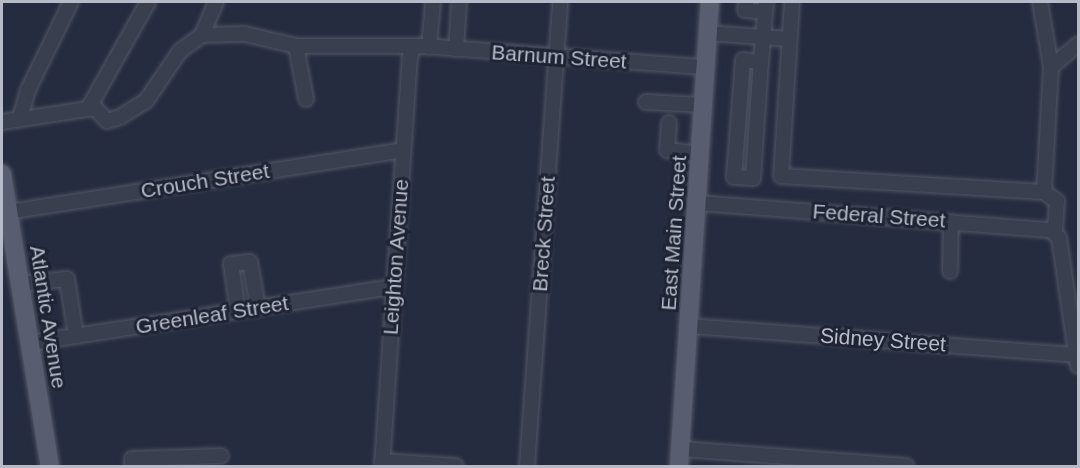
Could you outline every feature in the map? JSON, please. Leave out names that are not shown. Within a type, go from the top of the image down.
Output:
[{"type":"main road","name":"East Main Street","points":[[680,458],[702,154],[710,2]]},
{"type":"main road","name":"Atlantic Avenue","points":[[2,174],[50,466]]},
{"type":"street","points":[[20,118],[28,90],[71,2]]},
{"type":"street","points":[[88,109],[148,2]]},
{"type":"street","points":[[2,122],[95,108],[107,121],[146,101],[180,51],[202,35],[216,2]]},
{"type":"street","points":[[429,46],[432,2]]},
{"type":"street","points":[[456,49],[459,2]]},
{"type":"street","name":"Breck Street","points":[[527,466],[560,2]]},
{"type":"street","points":[[746,2],[745,10],[765,7],[763,37],[753,178],[734,177],[743,60],[761,62]]},
{"type":"street","points":[[792,2],[784,38],[781,176],[1044,192],[1058,201],[1056,233],[1072,275],[1078,361]]},
{"type":"street","points":[[1040,2],[1051,67],[1044,192]]},
{"type":"street","points":[[708,33],[784,38]]},
{"type":"street","name":"Barnum Street","points":[[202,35],[245,34],[296,46],[413,49],[429,46],[705,67]]},
{"type":"street","points":[[1051,67],[1078,44]]},
{"type":"street","points":[[296,46],[306,99]]},
{"type":"street","name":"Leighton Avenue","points":[[382,464],[403,150],[413,49]]},
{"type":"street","points":[[646,102],[703,105]]},
{"type":"street","points":[[669,123],[668,150],[702,154]]},
{"type":"street","name":"Crouch Street","points":[[8,212],[403,150]]},
{"type":"street","name":"Federal Street","points":[[698,203],[951,222],[1056,233]]},
{"type":"street","points":[[950,271],[951,222]]},
{"type":"street","points":[[238,311],[231,264],[250,261],[258,308]]},
{"type":"street","points":[[20,284],[67,279],[76,336]]},
{"type":"street","name":"Greenleaf Street","points":[[30,343],[393,287]]},
{"type":"street","name":"Sidney Street","points":[[690,326],[1078,361]]},
{"type":"street","points":[[132,466],[132,459],[221,456]]},
{"type":"street","points":[[680,458],[906,466]]},
{"type":"street","points":[[382,464],[456,466]]}]
